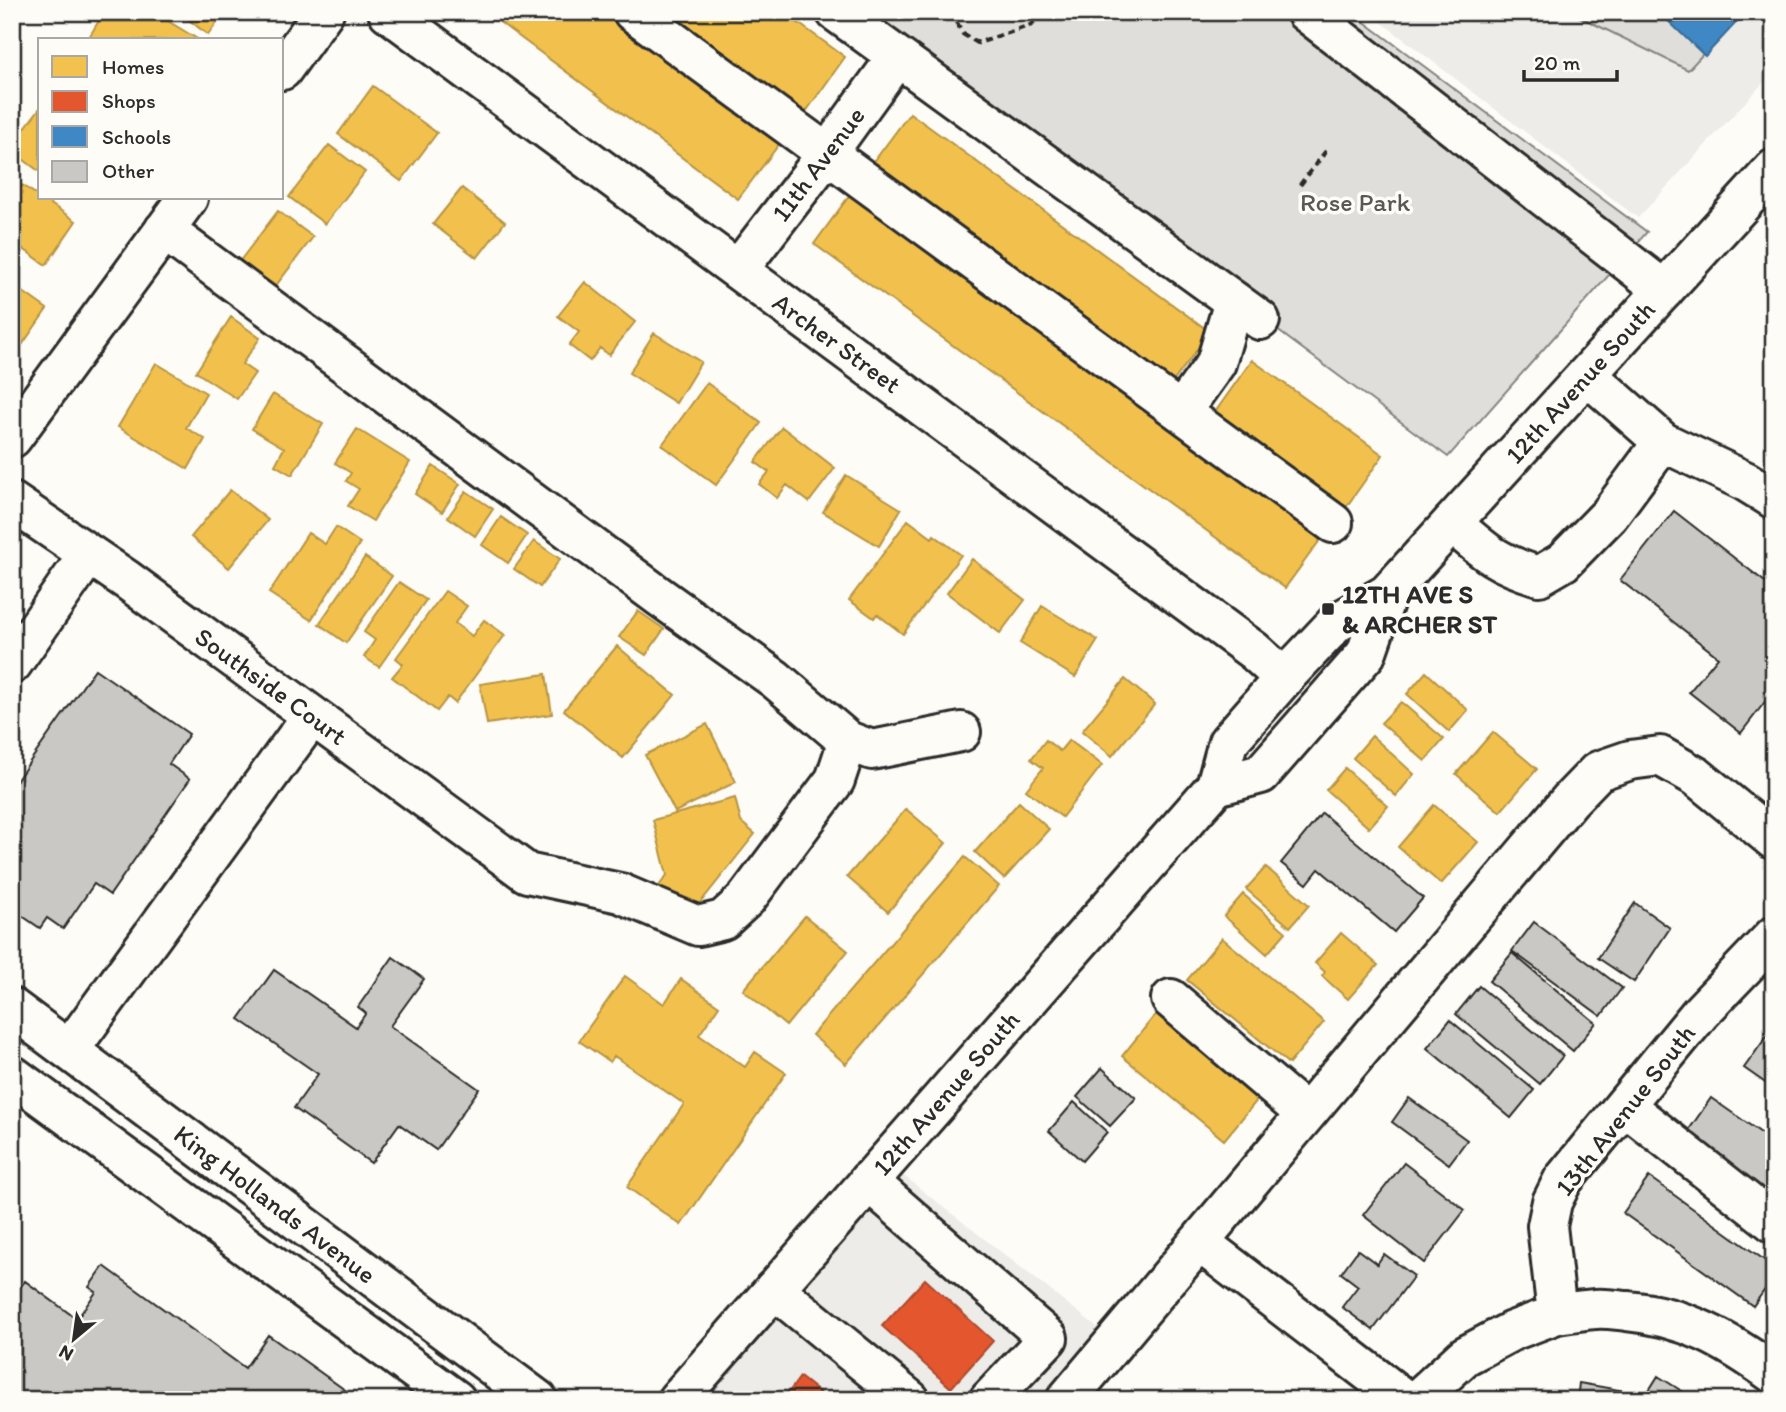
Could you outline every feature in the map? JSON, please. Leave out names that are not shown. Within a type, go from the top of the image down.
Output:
[{"type":"street","points":[[284,66],[324,12]]},
{"type":"street","name":"Archer Street","points":[[388,12],[1254,651],[1284,678]]},
{"type":"street","points":[[633,12],[1333,523]]},
{"type":"street","points":[[836,12],[1247,310],[1216,363],[1181,412]]},
{"type":"street","points":[[1306,12],[1664,290]]},
{"type":"street","name":"11th Avenue","points":[[738,270],[897,57]]},
{"type":"street","name":"12th Avenue South","points":[[677,1400],[1216,786],[1228,743],[1284,678],[1336,623],[1387,594],[1774,169]]},
{"type":"street","points":[[12,438],[186,200]]},
{"type":"street","points":[[164,230],[638,581],[775,679],[848,741],[873,750],[961,732]]},
{"type":"street","points":[[1587,374],[1663,442],[1745,481],[1774,499]]},
{"type":"street","points":[[1452,523],[1487,554],[1509,567],[1539,576],[1563,562],[1609,515],[1663,442]]},
{"type":"street","name":"Southside Court","points":[[12,502],[89,554],[527,873],[620,894],[698,926],[723,920],[746,899],[835,780],[848,741]]},
{"type":"street","points":[[12,664],[89,554]]},
{"type":"street","name":"12th Avenue South","points":[[1216,786],[1261,774],[1366,654],[1387,594]]},
{"type":"street","points":[[67,1049],[81,1034],[312,716]]},
{"type":"street","points":[[1066,1400],[1570,800],[1598,771],[1630,760],[1660,756],[1697,777],[1774,840]]},
{"type":"street","name":"13th Avenue South","points":[[1557,1314],[1547,1226],[1552,1202],[1563,1180],[1701,1012],[1774,936]]},
{"type":"street","points":[[1171,999],[1306,1114]]},
{"type":"street","name":"King Hollands Avenue","points":[[12,1008],[538,1400]]},
{"type":"street","name":"King Hollands Avenue","points":[[12,1075],[457,1400]]},
{"type":"street","points":[[1625,1106],[1774,1223]]},
{"type":"street","points":[[869,1181],[1048,1338],[1090,1371]]},
{"type":"street","points":[[1199,1242],[1405,1400]]},
{"type":"street","points":[[774,1289],[910,1400]]},
{"type":"street","points":[[1417,1400],[1465,1356],[1512,1331],[1557,1314],[1597,1308],[1638,1312],[1681,1321],[1721,1339],[1774,1374]]},
{"type":"street","points":[[989,1400],[1048,1338]]},
{"type":"path","points":[[951,12],[963,34],[978,43],[1031,25],[1048,12]]},
{"type":"path","points":[[1300,185],[1326,151]]},
{"type":"shaded area","points":[[1368,12],[1774,12],[1774,71],[1638,218]]},
{"type":"shaded area","points":[[886,1162],[1115,1341],[1066,1400],[677,1400]]},
{"type":"green space","name":"Rose Park","points":[[849,12],[1351,12],[1647,232],[1448,457]]},
{"type":"green space","points":[[1570,12],[1659,12],[1703,54],[1688,70]]},
{"type":"building: Homes","points":[[104,12],[113,17],[116,12],[153,12],[196,38],[89,38]]},
{"type":"building: Homes","points":[[179,12],[225,12],[208,35]]},
{"type":"building: Homes","points":[[486,12],[605,12],[780,143],[738,199]]},
{"type":"building: Homes","points":[[665,12],[783,12],[845,57],[805,113]]},
{"type":"building: Homes","points":[[373,86],[437,133],[401,181],[338,134]]},
{"type":"building: Homes","points":[[38,111],[38,170],[12,151],[12,145]]},
{"type":"building: Homes","points":[[910,113],[1210,332],[1172,383],[872,164]]},
{"type":"building: Homes","points":[[329,145],[365,172],[325,224],[289,197]]},
{"type":"building: Homes","points":[[22,185],[38,196],[38,200],[44,200],[76,221],[46,265],[12,241],[12,199]]},
{"type":"building: Homes","points":[[462,188],[505,222],[477,258],[433,224]]},
{"type":"building: Homes","points":[[852,192],[1323,536],[1285,588],[814,244]]},
{"type":"building: Homes","points":[[278,211],[313,237],[274,288],[239,262]]},
{"type":"building: Homes","points":[[585,282],[635,322],[609,355],[600,348],[590,361],[569,345],[579,332],[558,316]]},
{"type":"building: Homes","points":[[12,284],[47,309],[22,345],[12,338]]},
{"type":"building: Homes","points":[[231,317],[260,338],[242,364],[255,373],[237,399],[196,372]]},
{"type":"building: Homes","points":[[654,333],[701,362],[676,403],[629,373]]},
{"type":"building: Homes","points":[[1252,360],[1383,455],[1344,510],[1213,415]]},
{"type":"building: Homes","points":[[156,363],[206,393],[186,428],[205,439],[188,469],[118,427]]},
{"type":"building: Homes","points":[[707,383],[761,423],[716,485],[662,445]]},
{"type":"building: Homes","points":[[273,394],[323,424],[292,475],[275,465],[284,448],[252,429]]},
{"type":"building: Homes","points":[[782,427],[835,468],[809,502],[787,485],[777,498],[759,484],[769,472],[755,462]]},
{"type":"building: Homes","points":[[357,429],[410,462],[373,521],[348,506],[359,489],[346,481],[351,473],[335,463]]},
{"type":"building: Homes","points":[[433,466],[460,484],[442,512],[415,494]]},
{"type":"building: Homes","points":[[846,475],[901,509],[879,546],[823,512]]},
{"type":"building: Homes","points":[[230,490],[268,520],[229,568],[191,537]]},
{"type":"building: Homes","points":[[466,491],[493,509],[475,536],[448,517]]},
{"type":"building: Homes","points":[[501,517],[527,535],[508,563],[482,545]]},
{"type":"building: Homes","points":[[908,520],[961,555],[903,634],[877,614],[874,618],[849,600]]},
{"type":"building: Homes","points":[[336,527],[360,543],[311,620],[269,593],[308,533],[325,544]]},
{"type":"building: Homes","points":[[534,541],[560,559],[540,587],[514,569]]},
{"type":"building: Homes","points":[[365,557],[392,576],[346,643],[319,624]]},
{"type":"building: Homes","points":[[972,559],[1025,600],[1000,633],[947,593]]},
{"type":"building: Homes","points":[[399,582],[426,600],[379,667],[364,657],[375,640],[364,632]]},
{"type":"building: Homes","points":[[445,591],[467,606],[455,623],[472,636],[484,620],[505,635],[455,703],[448,697],[437,711],[392,677],[403,664],[396,658]]},
{"type":"building: Homes","points":[[1042,606],[1098,640],[1075,677],[1020,643]]},
{"type":"building: Homes","points":[[638,611],[664,629],[646,655],[619,637]]},
{"type":"building: Homes","points":[[617,646],[675,695],[623,758],[564,710]]},
{"type":"building: Homes","points":[[1426,672],[1468,710],[1449,732],[1407,694]]},
{"type":"building: Homes","points":[[546,674],[552,714],[487,724],[480,684]]},
{"type":"building: Homes","points":[[1125,679],[1155,704],[1112,756],[1082,731]]},
{"type":"building: Homes","points":[[1401,702],[1444,739],[1425,761],[1381,723]]},
{"type":"building: Homes","points":[[707,724],[736,782],[675,812],[645,755]]},
{"type":"building: Homes","points":[[1493,732],[1537,769],[1500,812],[1456,774]]},
{"type":"building: Homes","points":[[1372,736],[1414,774],[1396,796],[1353,758]]},
{"type":"building: Homes","points":[[1046,740],[1060,751],[1069,740],[1102,765],[1062,817],[1026,790],[1043,768],[1031,759]]},
{"type":"building: Homes","points":[[1345,768],[1388,806],[1369,828],[1326,790]]},
{"type":"building: Homes","points":[[735,798],[741,822],[755,834],[692,913],[659,886],[667,875],[653,820]]},
{"type":"building: Homes","points":[[1019,802],[1049,829],[1004,879],[975,852]]},
{"type":"building: Homes","points":[[1434,805],[1478,842],[1441,884],[1398,847]]},
{"type":"building: Homes","points":[[906,809],[946,843],[888,912],[847,877]]},
{"type":"building: Homes","points":[[965,857],[999,886],[846,1064],[812,1035]]},
{"type":"building: Homes","points":[[1266,867],[1309,905],[1290,927],[1246,889]]},
{"type":"building: Homes","points":[[1243,894],[1286,932],[1267,954],[1224,916]]},
{"type":"building: Homes","points":[[805,916],[848,951],[786,1026],[743,990]]},
{"type":"building: Homes","points":[[1341,933],[1378,965],[1348,999],[1322,976],[1325,972],[1315,963]]},
{"type":"building: Homes","points":[[1222,938],[1324,1022],[1289,1064],[1187,980]]},
{"type":"building: Homes","points":[[625,976],[664,1004],[681,979],[719,1006],[699,1035],[745,1067],[755,1052],[786,1073],[681,1225],[627,1187],[684,1104],[614,1056],[610,1062],[579,1041]]},
{"type":"building: Homes","points":[[1156,1014],[1259,1098],[1224,1140],[1122,1056]]},
{"type":"building: Shops","points":[[925,1279],[993,1341],[951,1388],[882,1326]]},
{"type":"building: Shops","points":[[800,1377],[829,1400],[783,1400]]},
{"type":"building: Schools","points":[[1659,12],[1746,12],[1705,56]]},
{"type":"building: Other","points":[[1674,511],[1774,589],[1774,690],[1741,733],[1689,692],[1718,657],[1620,580]]},
{"type":"building: Other","points":[[95,669],[189,734],[169,764],[190,779],[110,895],[94,884],[63,929],[47,918],[40,928],[12,909],[12,787]]},
{"type":"building: Other","points":[[1322,813],[1423,898],[1394,932],[1319,869],[1307,884],[1281,863]]},
{"type":"building: Other","points":[[1635,903],[1670,928],[1634,982],[1598,958]]},
{"type":"building: Other","points":[[1534,922],[1622,988],[1601,1016],[1512,951]]},
{"type":"building: Other","points":[[1512,953],[1596,1023],[1573,1051],[1489,981]]},
{"type":"building: Other","points":[[393,957],[424,979],[390,1026],[479,1089],[436,1150],[399,1124],[371,1163],[294,1108],[318,1074],[239,1019],[274,970],[356,1027],[366,1013],[358,1007]]},
{"type":"building: Other","points":[[1479,986],[1563,1056],[1540,1084],[1456,1014]]},
{"type":"building: Other","points":[[1450,1020],[1534,1090],[1511,1118],[1427,1048]]},
{"type":"building: Other","points":[[1774,1026],[1774,1089],[1744,1068]]},
{"type":"building: Other","points":[[1102,1068],[1136,1098],[1110,1126],[1077,1097]]},
{"type":"building: Other","points":[[1409,1098],[1467,1140],[1449,1164],[1392,1122]]},
{"type":"building: Other","points":[[1711,1098],[1774,1142],[1774,1196],[1686,1134]]},
{"type":"building: Other","points":[[1074,1102],[1107,1132],[1082,1161],[1049,1131]]},
{"type":"building: Other","points":[[1404,1163],[1465,1210],[1424,1263],[1363,1215]]},
{"type":"building: Other","points":[[1649,1177],[1774,1267],[1774,1277],[1753,1306],[1623,1213]]},
{"type":"building: Other","points":[[1358,1250],[1377,1264],[1384,1254],[1414,1276],[1373,1330],[1342,1307],[1358,1286],[1341,1273]]},
{"type":"building: Other","points":[[104,1266],[245,1368],[268,1335],[359,1400],[12,1400],[12,1298],[25,1281],[77,1319],[96,1292],[89,1287]]},
{"type":"building: Other","points":[[1658,1376],[1696,1400],[1643,1400]]},
{"type":"building: Other","points":[[1579,1383],[1625,1391],[1624,1400],[1577,1400]]},
{"type":"place","name":"12TH AVE S & ARCHER ST","points":[[1328,609]]}]
